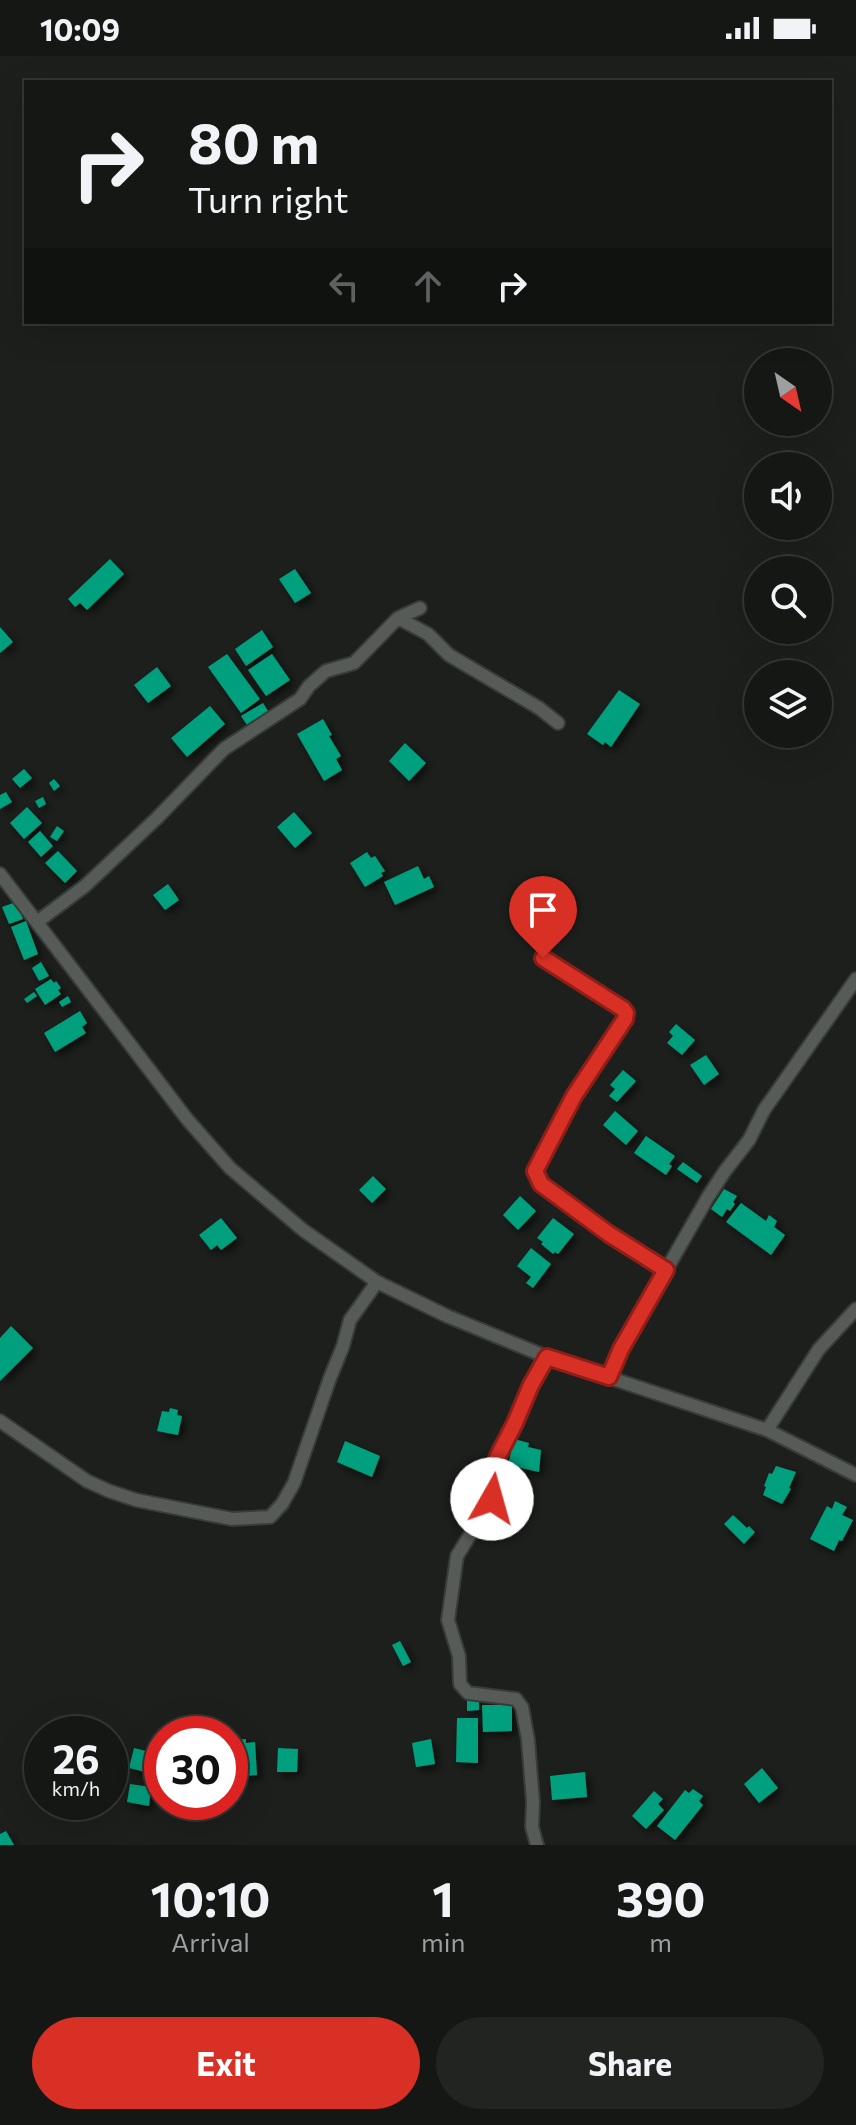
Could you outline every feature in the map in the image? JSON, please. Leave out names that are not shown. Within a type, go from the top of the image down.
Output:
[{"type":"street","points":[[37,922],[85,886],[224,749],[300,699],[326,671],[354,663],[398,618],[420,608]]},
{"type":"street","points":[[398,618],[428,634],[449,655],[539,708],[558,723]]},
{"type":"street","points":[[0,874],[187,1119],[230,1168],[303,1230],[377,1282],[447,1316],[547,1357],[767,1430],[856,1475]]},
{"type":"street","points":[[543,958],[626,1013],[574,1096],[535,1171],[537,1179],[609,1234],[666,1270]]},
{"type":"street","points":[[609,1377],[621,1349],[708,1197],[749,1140],[764,1110],[856,979]]},
{"type":"street","points":[[0,1421],[87,1481],[109,1491],[136,1500],[232,1519],[270,1517],[294,1483],[350,1320],[377,1282]]},
{"type":"street","points":[[767,1430],[819,1349],[856,1309]]},
{"type":"street","points":[[537,1845],[532,1827],[528,1740],[522,1707],[516,1699],[468,1693],[460,1684],[459,1656],[448,1620],[457,1556],[492,1499],[497,1458],[547,1357]]},
{"type":"building","points":[[110,559],[124,574],[87,610],[80,603],[75,607],[68,599]]},
{"type":"building","points":[[295,569],[311,593],[295,603],[279,579]]},
{"type":"building","points":[[0,627],[13,642],[0,653]]},
{"type":"building","points":[[262,630],[273,647],[246,666],[235,649]]},
{"type":"building","points":[[227,654],[260,699],[241,713],[208,667]]},
{"type":"building","points":[[272,654],[290,680],[266,696],[248,670]]},
{"type":"building","points":[[157,667],[171,686],[148,703],[134,685]]},
{"type":"building","points":[[619,690],[640,704],[611,747],[587,734]]},
{"type":"building","points":[[263,703],[268,711],[247,725],[241,716]]},
{"type":"building","points":[[210,706],[225,724],[187,757],[171,738]]},
{"type":"building","points":[[323,719],[341,756],[336,759],[342,770],[324,781],[297,734]]},
{"type":"building","points":[[405,743],[426,763],[409,781],[389,761]]},
{"type":"building","points":[[24,769],[32,778],[20,788],[12,779]]},
{"type":"building","points":[[54,779],[60,786],[54,791],[49,783]]},
{"type":"building","points":[[6,792],[12,802],[0,809],[0,795]]},
{"type":"building","points":[[43,797],[46,804],[39,808],[35,801]]},
{"type":"building","points":[[27,807],[42,823],[24,839],[10,823]]},
{"type":"building","points":[[294,812],[312,833],[295,848],[277,827]]},
{"type":"building","points":[[57,826],[64,831],[57,841],[50,837]]},
{"type":"building","points":[[40,831],[53,846],[41,857],[28,842]]},
{"type":"building","points":[[58,851],[77,871],[65,883],[45,863]]},
{"type":"building","points":[[367,852],[371,858],[375,856],[385,871],[381,873],[383,876],[365,887],[350,863]]},
{"type":"building","points":[[418,866],[424,879],[429,876],[434,887],[395,905],[384,882]]},
{"type":"building","points":[[168,884],[179,900],[165,910],[153,895]]},
{"type":"building","points":[[16,902],[23,919],[9,924],[2,907]]},
{"type":"building","points":[[26,921],[38,954],[24,960],[11,927]]},
{"type":"building","points":[[41,962],[49,976],[39,981],[32,968]]},
{"type":"building","points":[[51,979],[61,988],[58,990],[61,994],[45,1005],[35,989]]},
{"type":"building","points":[[34,992],[37,996],[27,1003],[24,999]]},
{"type":"building","points":[[68,996],[71,1002],[62,1007],[59,1002]]},
{"type":"building","points":[[80,1011],[87,1023],[82,1027],[86,1033],[55,1052],[44,1033]]},
{"type":"building","points":[[676,1024],[695,1040],[682,1055],[667,1043],[673,1036],[669,1032]]},
{"type":"building","points":[[706,1055],[719,1074],[704,1085],[690,1065]]},
{"type":"building","points":[[623,1070],[636,1081],[617,1102],[609,1096],[615,1089],[610,1085]]},
{"type":"building","points":[[615,1111],[638,1131],[626,1145],[603,1125]]},
{"type":"building","points":[[646,1136],[675,1156],[666,1175],[634,1153]]},
{"type":"building","points":[[683,1162],[702,1176],[697,1183],[677,1169]]},
{"type":"building","points":[[373,1176],[386,1189],[372,1203],[359,1190]]},
{"type":"building","points":[[724,1189],[737,1196],[730,1211],[727,1209],[722,1217],[711,1209]]},
{"type":"building","points":[[520,1196],[536,1211],[518,1230],[503,1215]]},
{"type":"building","points":[[741,1203],[766,1221],[769,1215],[777,1221],[774,1227],[785,1235],[771,1255],[726,1222]]},
{"type":"building","points":[[221,1218],[237,1238],[221,1250],[217,1245],[211,1250],[199,1235]]},
{"type":"building","points":[[553,1218],[574,1234],[558,1254],[553,1254],[537,1238]]},
{"type":"building","points":[[531,1248],[551,1264],[533,1288],[526,1283],[531,1277],[517,1266]]},
{"type":"building","points":[[11,1326],[33,1348],[0,1381],[0,1338]]},
{"type":"building","points":[[170,1408],[178,1410],[177,1415],[182,1416],[178,1435],[157,1431],[162,1411],[169,1412]]},
{"type":"building","points":[[514,1439],[541,1450],[539,1472],[508,1465]]},
{"type":"building","points":[[345,1441],[380,1456],[372,1477],[337,1462]]},
{"type":"building","points":[[776,1466],[796,1472],[782,1504],[763,1495],[769,1473],[772,1474]]},
{"type":"building","points":[[835,1501],[847,1507],[842,1515],[853,1520],[834,1551],[810,1539],[827,1506],[832,1509]]},
{"type":"building","points":[[733,1515],[755,1532],[744,1544],[724,1524]]},
{"type":"building","points":[[400,1641],[411,1662],[403,1666],[392,1645]]},
{"type":"building","points":[[467,1700],[479,1700],[479,1710],[467,1711]]},
{"type":"building","points":[[482,1705],[512,1705],[512,1731],[483,1732]]},
{"type":"building","points":[[457,1718],[478,1718],[478,1763],[456,1762]]},
{"type":"building","points":[[431,1739],[435,1764],[416,1767],[412,1743]]},
{"type":"building","points":[[255,1742],[257,1775],[248,1776],[248,1743]]},
{"type":"building","points":[[134,1748],[144,1750],[144,1772],[129,1768]]},
{"type":"building","points":[[278,1748],[298,1749],[297,1772],[277,1772]]},
{"type":"building","points":[[762,1768],[778,1788],[759,1803],[744,1784]]},
{"type":"building","points":[[585,1772],[587,1797],[552,1800],[550,1776]]},
{"type":"building","points":[[130,1784],[144,1786],[144,1805],[128,1802]]},
{"type":"building","points":[[693,1789],[703,1796],[699,1801],[703,1805],[675,1840],[657,1826],[685,1790],[689,1793]]},
{"type":"building","points":[[654,1791],[663,1799],[658,1804],[664,1810],[646,1829],[632,1816]]},
{"type":"building","points":[[6,1831],[14,1845],[0,1845],[0,1834]]},
{"type":"route","points":[[492,1499],[497,1458],[547,1357],[609,1377],[621,1349],[666,1270],[609,1234],[537,1179],[535,1171],[574,1096],[626,1013],[543,958]]}]
